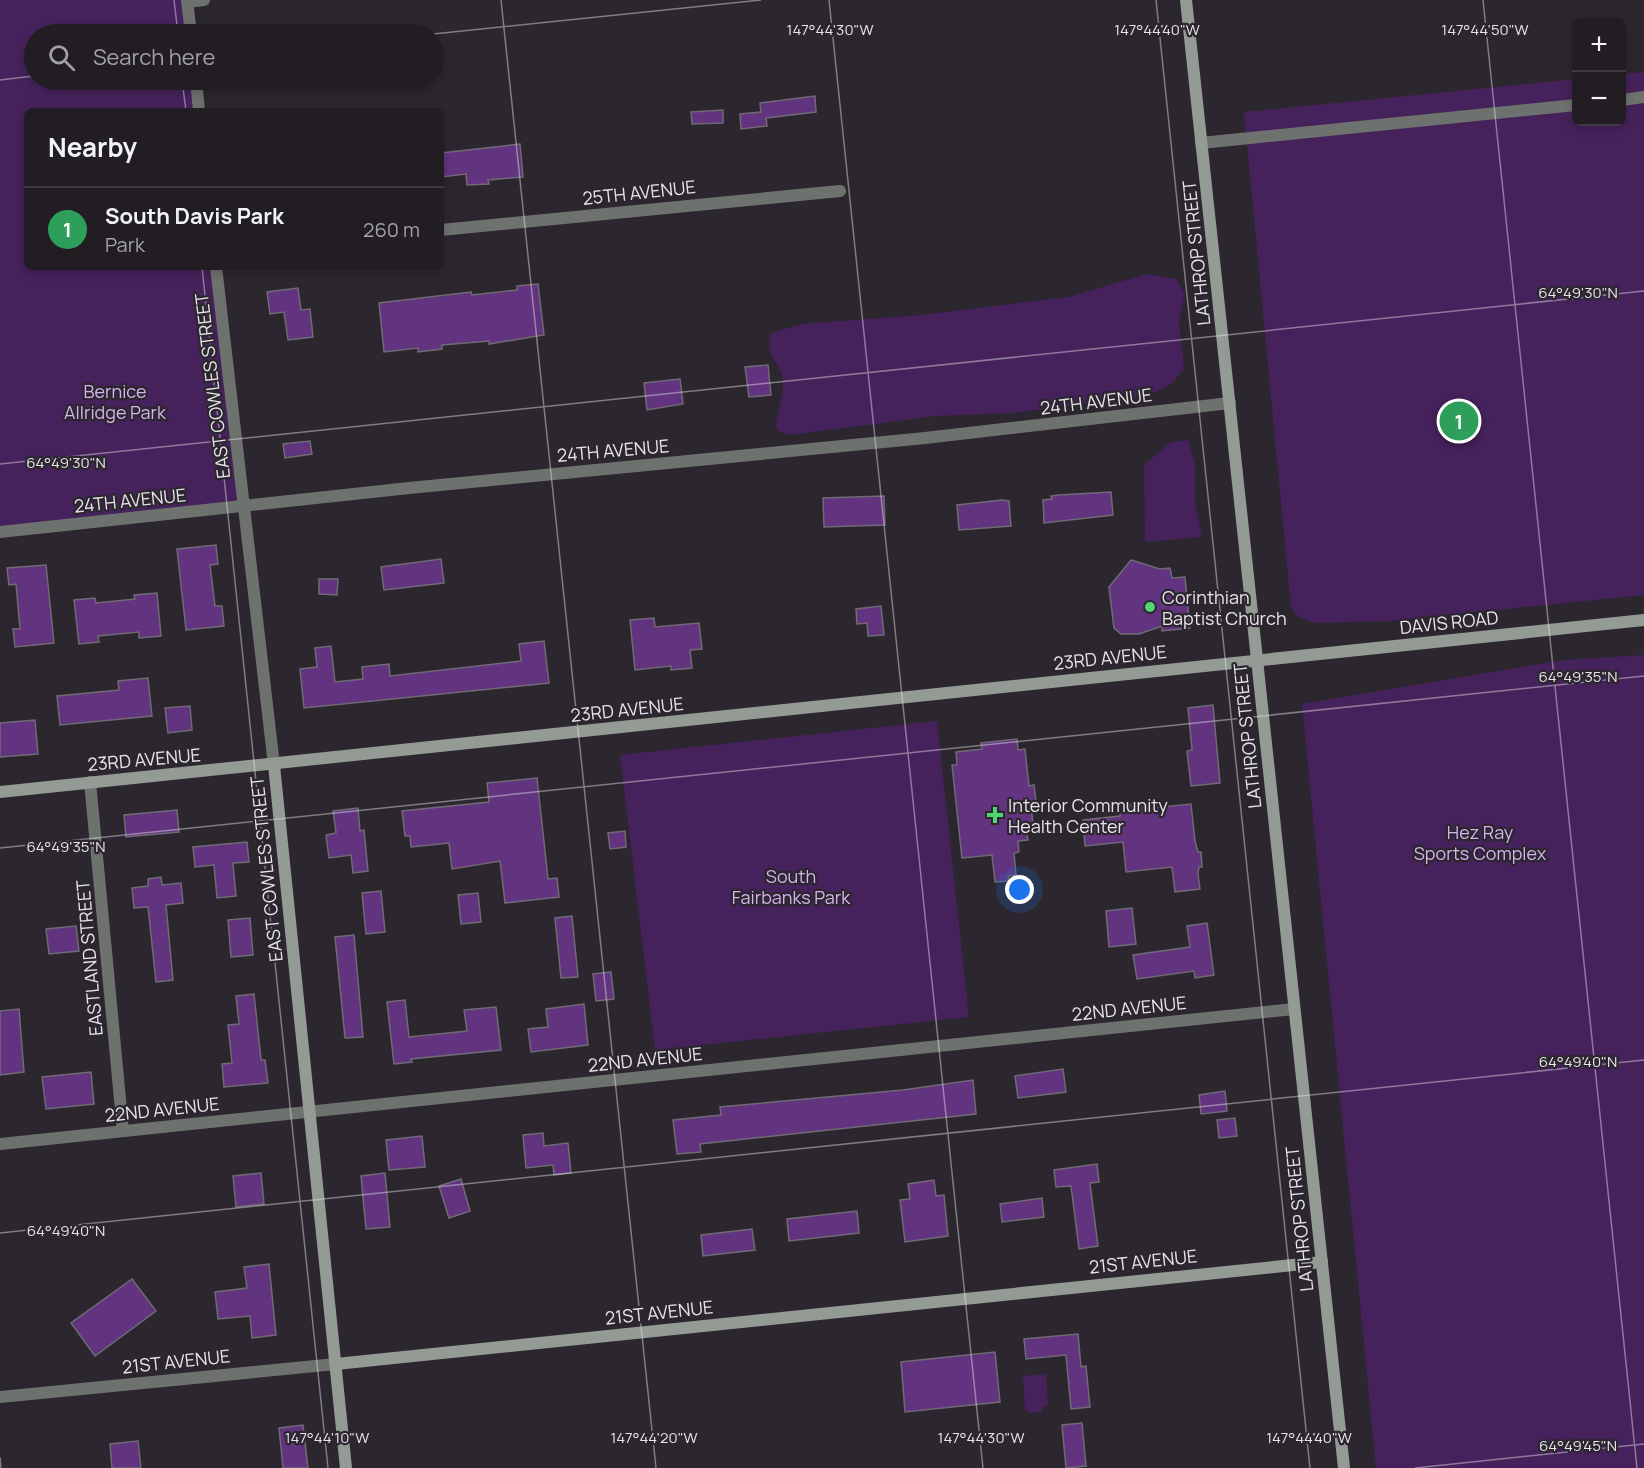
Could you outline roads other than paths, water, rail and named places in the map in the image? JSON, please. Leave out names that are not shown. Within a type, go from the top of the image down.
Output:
[{"type":"street","points":[[190,24],[187,1],[204,0]]},
{"type":"street","name":"LATHROP STREET","points":[[1186,0],[1344,1468]]},
{"type":"street","points":[[197,90],[199,108]]},
{"type":"street","points":[[1626,99],[1644,97]]},
{"type":"street","points":[[1201,143],[1572,105]]},
{"type":"street","name":"25TH AVENUE","points":[[444,230],[840,190]]},
{"type":"street","name":"EAST COWLES STREET","points":[[216,270],[274,765],[346,1468]]},
{"type":"street","name":"24TH AVENUE","points":[[0,532],[926,438],[1230,403]]},
{"type":"street","name":"DAVIS ROAD","points":[[1258,661],[1644,620]]},
{"type":"street","name":"23RD AVENUE","points":[[0,792],[1258,661]]},
{"type":"street","name":"EASTLAND STREET","points":[[90,782],[123,1131]]},
{"type":"street","name":"22ND AVENUE","points":[[0,1144],[1294,1009]]},
{"type":"street","name":"21ST AVENUE","points":[[0,1397],[1322,1262]]},
{"type":"place","name":"South Davis Park","points":[[1459,421]]},
{"type":"place","name":"Corinthian Baptist Church","points":[[1150,607]]},
{"type":"place","name":"Interior Community Health Center","points":[[995,815]]},
{"type":"park label","name":"Bernice Allridge Park","points":[[115,401]]},
{"type":"park label","name":"Hez Ray Sports Complex","points":[[1480,842]]},
{"type":"park label","name":"South Fairbanks Park","points":[[791,886]]}]
